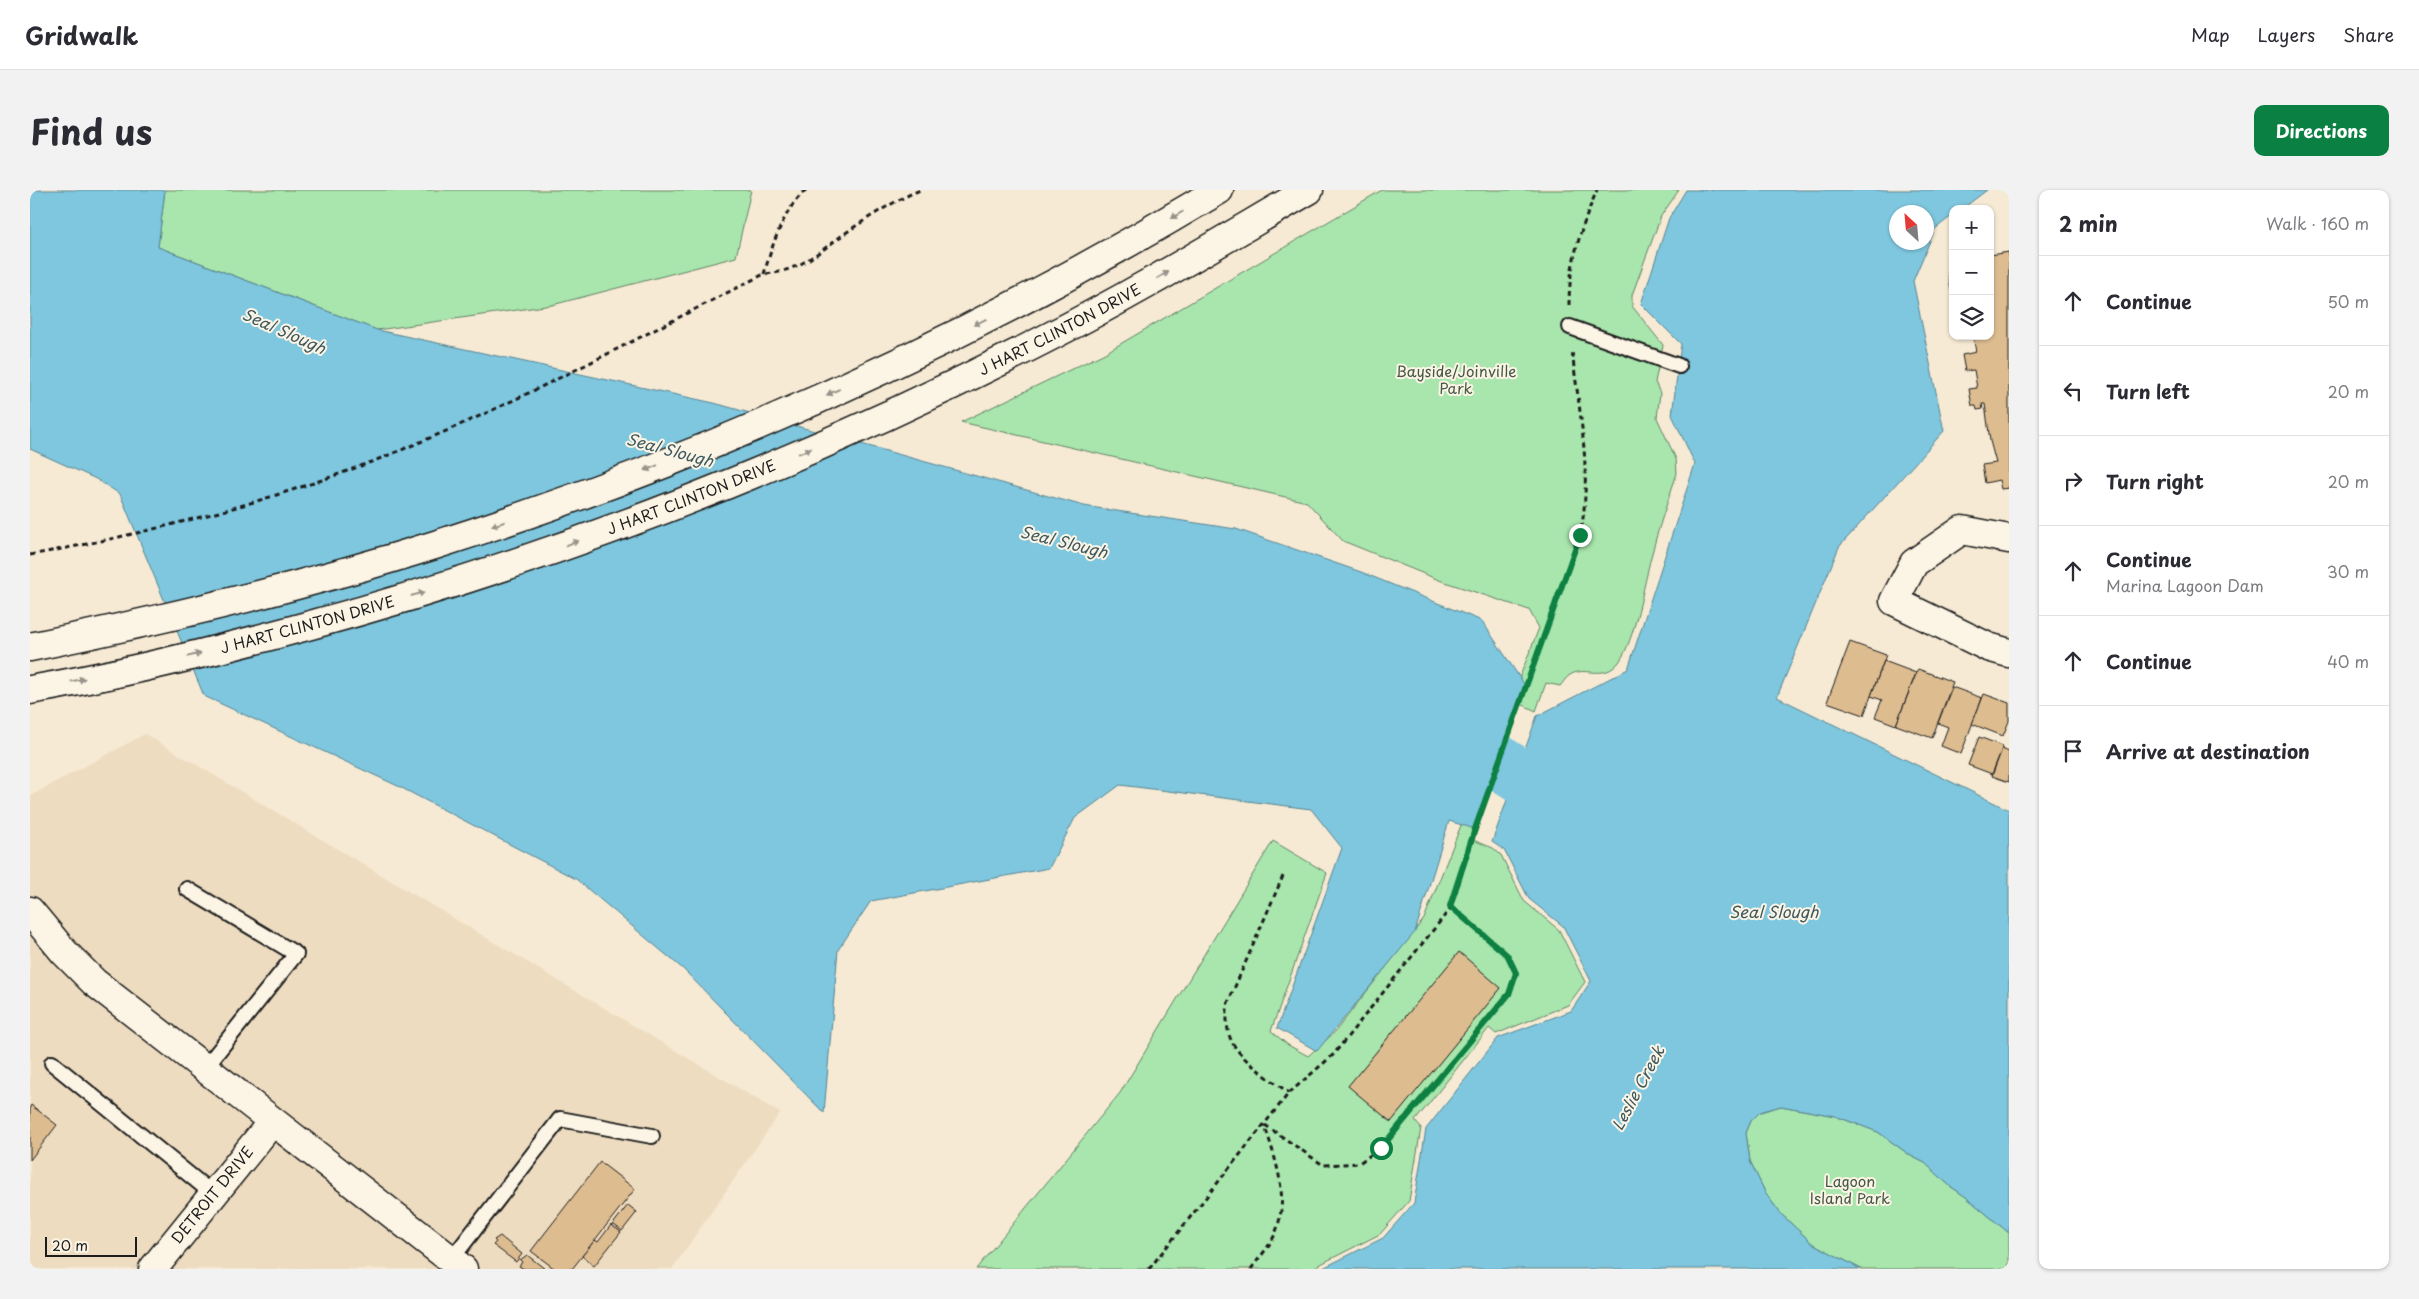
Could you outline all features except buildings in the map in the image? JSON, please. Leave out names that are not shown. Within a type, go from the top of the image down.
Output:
[{"type":"main road","points":[[30,647],[245,599],[425,548],[529,514],[726,438],[918,352],[1024,301],[1219,190]]},
{"type":"main road","name":"J HART CLINTON DRIVE","points":[[30,690],[146,666],[344,616],[544,554],[723,485],[935,393],[1043,340],[1134,291],[1309,190]]},
{"type":"main road","points":[[2009,539],[1962,530],[1914,563],[1894,601],[1988,647],[2009,652]]},
{"type":"main road","points":[[30,911],[64,952],[94,982],[457,1264]]},
{"type":"main road","name":"DETROIT DRIVE","points":[[154,1269],[272,1122]]},
{"type":"lane","points":[[1570,327],[1679,366]]},
{"type":"lane","points":[[187,890],[296,954],[204,1069]]},
{"type":"lane","points":[[52,1063],[213,1194]]},
{"type":"lane","points":[[457,1264],[560,1119],[652,1136]]},
{"type":"path","points":[[764,274],[772,246],[790,209],[806,190]]},
{"type":"path","points":[[30,555],[118,538],[225,511],[322,480],[412,444],[504,405],[764,274],[781,273],[799,267],[851,230],[904,197],[920,190]]},
{"type":"path","points":[[1149,1269],[1289,1093],[1333,1054],[1450,906],[1475,829],[1580,535],[1585,510],[1586,483],[1570,327],[1569,279],[1579,233],[1596,190]]},
{"type":"path","points":[[1282,876],[1227,1005],[1227,1024],[1232,1041],[1242,1054],[1289,1093]]},
{"type":"path","points":[[1265,1125],[1323,1164],[1359,1163],[1381,1148],[1509,994],[1516,973],[1508,956],[1450,906]]},
{"type":"path","points":[[1250,1269],[1275,1236],[1282,1205],[1282,1181],[1265,1125]]},
{"type":"shaded area","points":[[145,734],[780,1113],[672,1269],[30,1269],[30,796]]},
{"type":"green space","points":[[165,190],[751,190],[736,257],[552,305],[377,330],[158,247]]},
{"type":"green space","name":"Bayside/Joinville Park","points":[[1382,190],[1679,190],[1661,216],[1632,295],[1632,306],[1663,345],[1655,382],[1660,393],[1657,418],[1676,459],[1677,473],[1654,546],[1630,640],[1619,662],[1613,668],[1601,672],[1576,672],[1569,676],[1560,686],[1546,683],[1536,711],[1521,704],[1473,840],[1493,848],[1501,855],[1524,901],[1559,930],[1585,982],[1568,1005],[1496,1034],[1489,1028],[1415,1121],[1421,1128],[1409,1201],[1380,1234],[1311,1269],[976,1269],[1120,1093],[1273,841],[1327,873],[1271,1031],[1288,1045],[1308,1056],[1334,1033],[1424,919],[1539,628],[1529,610],[1439,580],[1343,541],[1307,502],[961,422],[1105,353]]},
{"type":"green space","name":"Lagoon Island Park","points":[[1781,1106],[1835,1116],[1878,1132],[1911,1156],[1925,1163],[1950,1186],[2009,1233],[2009,1269],[1861,1269],[1812,1243],[1781,1214],[1766,1194],[1750,1161],[1746,1133],[1751,1121],[1760,1112]]},
{"type":"water","points":[[30,190],[165,190],[158,247],[377,330],[714,403],[1084,506],[1236,529],[1361,572],[1482,621],[1526,687],[1475,829],[1449,821],[1415,932],[1317,1051],[1277,1028],[1342,848],[1311,809],[1120,785],[1075,818],[1049,868],[871,901],[838,950],[824,1113],[683,969],[576,879],[400,787],[204,696],[120,494],[96,479],[30,449]]},
{"type":"water","name":"Seal Slough","points":[[1686,190],[1987,190],[1967,205],[1949,205],[1949,218],[1934,231],[1934,205],[1889,205],[1889,250],[1926,250],[1913,281],[1944,431],[1839,547],[1777,697],[2009,810],[2009,1233],[1950,1186],[1925,1163],[1911,1156],[1878,1132],[1835,1116],[1781,1106],[1760,1112],[1751,1121],[1746,1133],[1750,1161],[1766,1194],[1781,1214],[1812,1243],[1861,1269],[1321,1269],[1383,1238],[1414,1203],[1426,1129],[1498,1038],[1571,1011],[1591,981],[1563,926],[1529,899],[1504,850],[1492,842],[1537,716],[1628,669],[1695,464],[1672,415],[1681,344],[1641,304],[1669,218]]},
{"type":"waterway","name":"Seal Slough","points":[[1442,714],[1499,763],[1581,814]]},
{"type":"route","points":[[1381,1148],[1509,994],[1516,973],[1508,956],[1497,944],[1450,906],[1475,829],[1580,535]]},
{"type":"water label","name":"Leslie Creek","points":[[1638,1088]]}]
